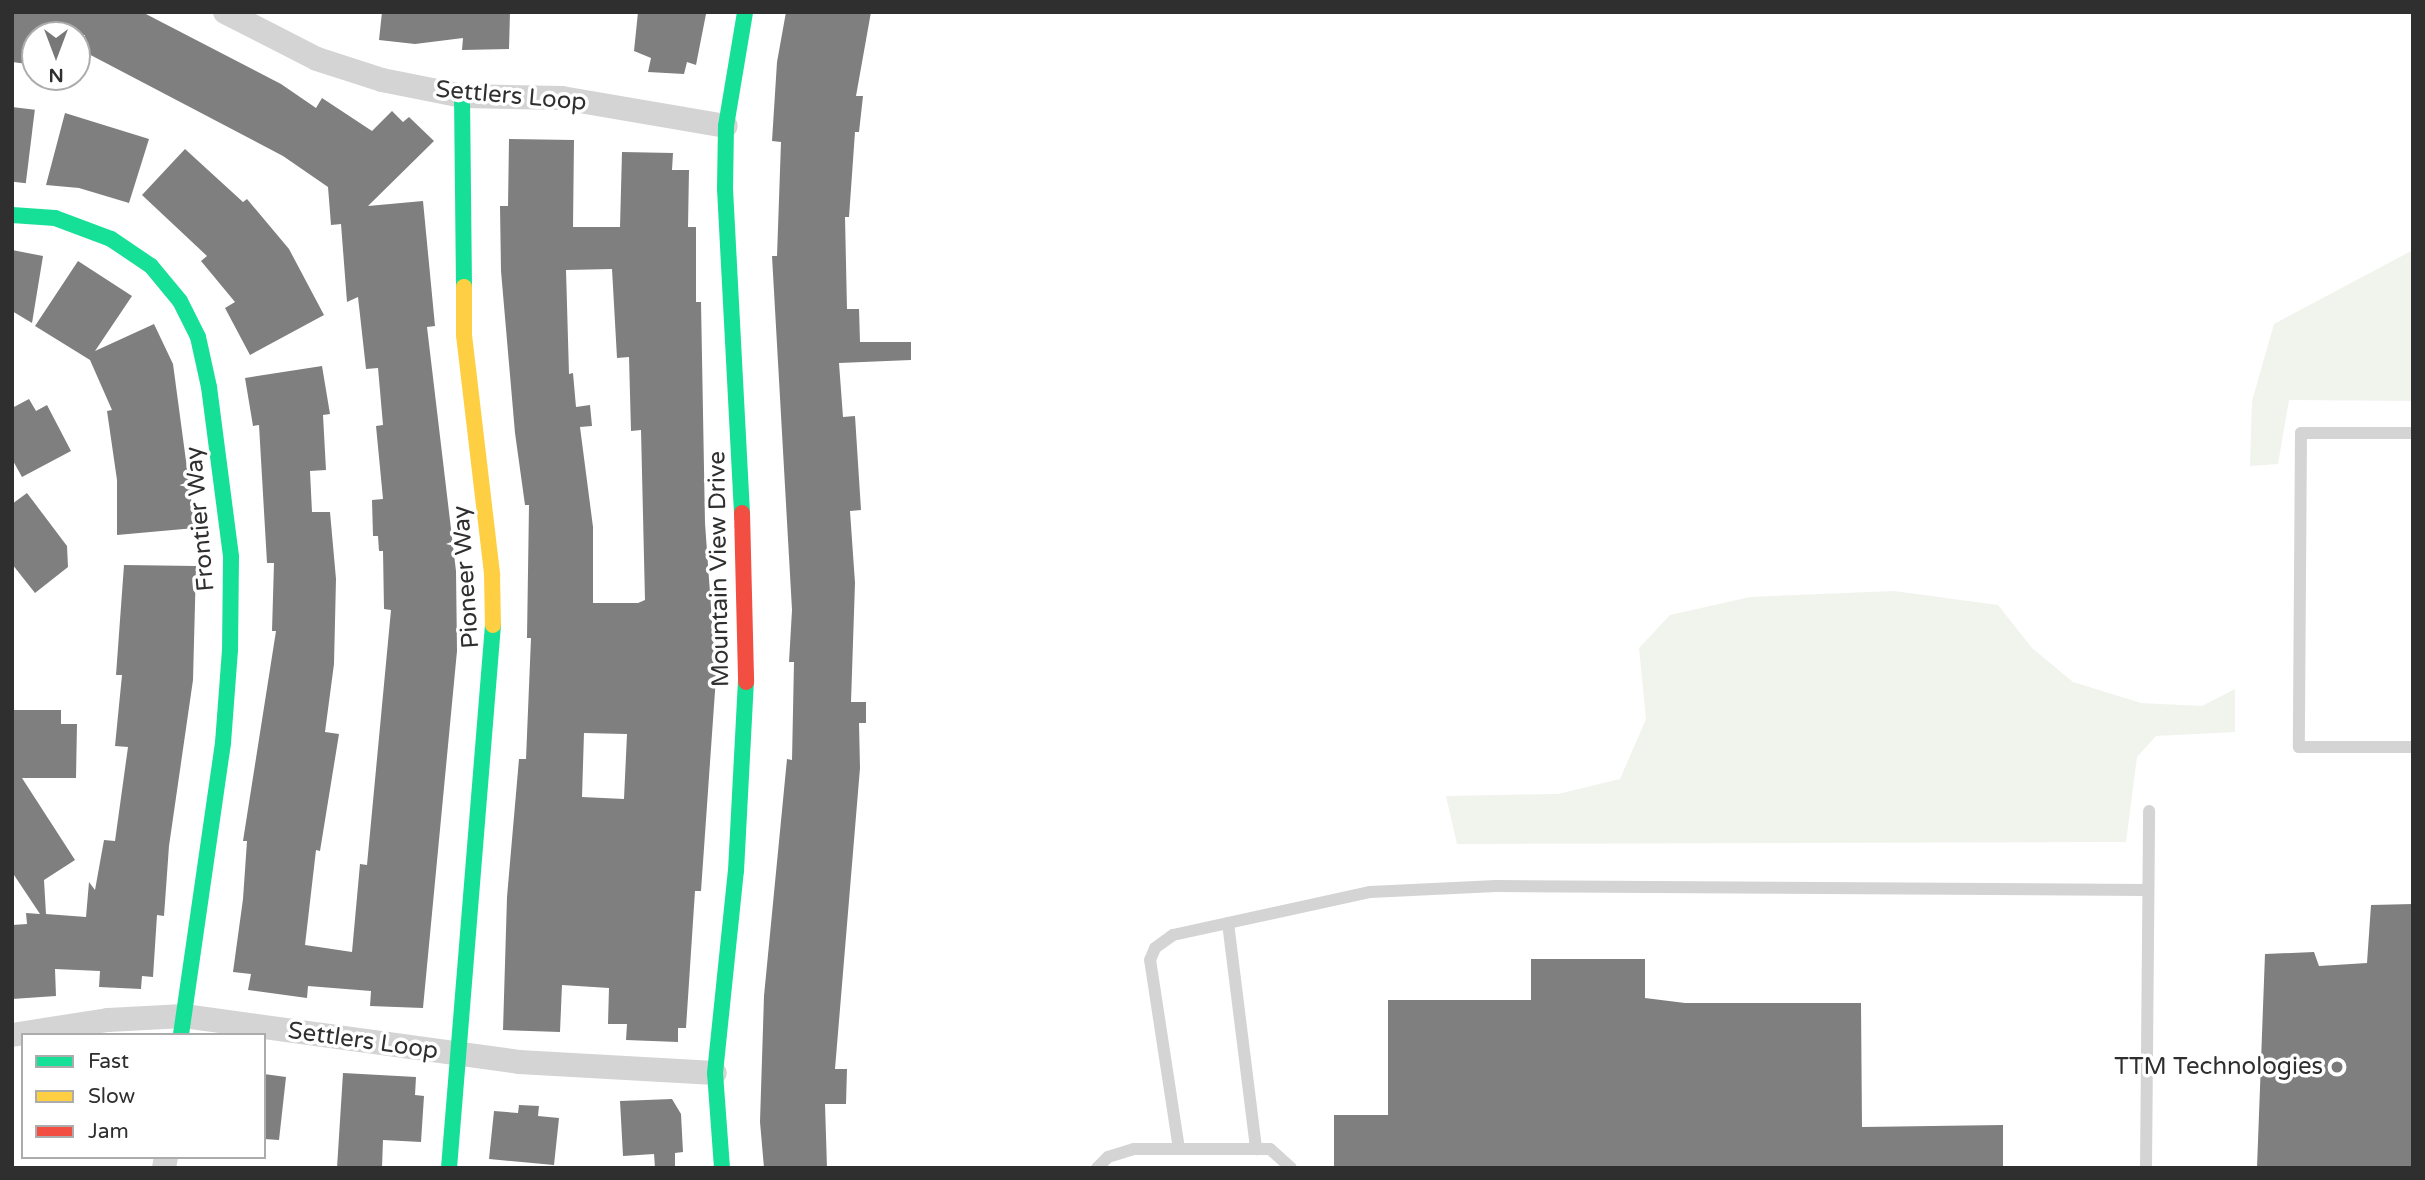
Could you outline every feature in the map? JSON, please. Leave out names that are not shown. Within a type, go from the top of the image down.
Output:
[{"type":"street","name":"Settlers Loop","points":[[225,12],[317,59],[382,80],[462,96],[562,98],[726,126]]},
{"type":"street","name":"Mountain View Drive","points":[[722,1168],[715,1073],[736,871],[748,638],[725,188],[726,126],[745,12]]},
{"type":"street","name":"Pioneer Way","points":[[449,1168],[455,1054],[494,657],[492,575],[464,335],[462,96]]},
{"type":"street","name":"Frontier Way","points":[[12,215],[55,218],[99,235],[151,266],[180,301],[198,337],[209,387],[231,557],[230,650],[223,743],[183,1025]]},
{"type":"street","name":"Settlers Loop","points":[[25,1033],[108,1020],[258,1033]]},
{"type":"street","name":"Settlers Loop","points":[[266,1034],[455,1054],[715,1073]]},
{"type":"lane","points":[[2413,433],[2301,433],[2299,747],[2413,747]]},
{"type":"lane","points":[[2146,1168],[2149,811]]},
{"type":"lane","points":[[1180,1149],[1150,960],[1155,948],[1173,935],[1370,892],[1496,887],[2148,890]]},
{"type":"lane","points":[[1228,923],[1256,1149]]},
{"type":"lane","points":[[1097,1168],[1120,1151],[1180,1149],[1270,1149],[1291,1168]]},
{"type":"shaded area","points":[[2413,250],[2413,401],[2289,400],[2278,464],[2250,466],[2252,401],[2274,324]]},
{"type":"shaded area","points":[[1894,591],[1998,605],[2032,648],[2073,682],[2141,703],[2202,706],[2235,689],[2235,732],[2156,736],[2137,757],[2126,842],[1457,844],[1446,796],[1558,794],[1620,779],[1646,719],[1639,648],[1670,615],[1750,597]]},
{"type":"building","points":[[14,12],[142,12],[281,84],[316,108],[322,98],[372,131],[392,111],[403,122],[409,117],[434,141],[368,206],[423,201],[435,326],[427,327],[456,571],[457,651],[423,1008],[370,1006],[371,991],[308,986],[307,998],[248,990],[251,974],[233,972],[243,899],[247,841],[243,841],[276,631],[272,631],[274,563],[267,563],[259,425],[253,426],[245,378],[322,366],[330,414],[323,415],[326,470],[310,471],[312,512],[330,512],[336,579],[334,664],[325,732],[339,734],[320,851],[316,850],[305,945],[352,952],[360,864],[367,865],[391,610],[384,609],[383,551],[379,551],[378,536],[373,536],[372,500],[383,499],[376,426],[383,425],[378,368],[366,369],[358,297],[347,302],[341,224],[331,225],[328,187],[283,156],[91,55],[91,21],[21,21],[21,63],[12,62]]},
{"type":"building","points":[[382,12],[510,12],[509,49],[462,50],[463,38],[415,44],[379,40]]},
{"type":"building","points":[[638,12],[706,14],[696,65],[687,62],[684,74],[648,72],[651,58],[634,51]]},
{"type":"building","points":[[786,12],[871,12],[856,96],[863,96],[859,132],[855,132],[849,217],[845,217],[847,309],[859,309],[860,342],[911,342],[911,360],[839,363],[843,417],[855,416],[861,510],[850,511],[855,583],[851,702],[866,702],[866,723],[859,723],[860,768],[835,1069],[847,1069],[846,1104],[825,1104],[827,1168],[764,1168],[760,1122],[764,996],[787,759],[792,760],[794,662],[789,662],[792,610],[772,256],[777,256],[781,142],[772,141],[777,62]]},
{"type":"building","points":[[12,107],[35,110],[26,183],[12,182]]},
{"type":"building","points":[[65,113],[149,139],[129,203],[79,188],[46,185]]},
{"type":"building","points":[[509,139],[574,140],[573,227],[620,227],[622,152],[673,153],[672,170],[689,170],[688,227],[696,227],[696,302],[701,302],[705,523],[716,677],[701,891],[695,891],[686,1028],[678,1028],[678,1042],[626,1040],[627,1024],[608,1024],[609,988],[562,985],[560,1032],[503,1030],[507,897],[519,759],[526,759],[531,638],[527,638],[529,505],[525,505],[515,433],[501,271],[500,206],[508,206]],"holes":[[[612,269],[617,358],[629,357],[631,431],[641,430],[645,600],[638,603],[593,603],[593,527],[580,427],[592,426],[590,405],[576,407],[573,373],[569,374],[566,270]],[[584,733],[627,734],[624,799],[582,797]]]},
{"type":"building","points":[[185,149],[243,202],[247,199],[289,249],[324,315],[250,355],[225,308],[235,302],[201,261],[207,256],[142,195]]},
{"type":"building","points":[[12,250],[43,256],[32,323],[12,311]]},
{"type":"building","points":[[78,261],[132,296],[95,351],[154,324],[173,364],[195,528],[117,535],[117,480],[107,411],[112,410],[90,360],[35,326]]},
{"type":"building","points":[[29,399],[36,411],[47,405],[71,451],[22,477],[12,459],[12,408]]},
{"type":"building","points":[[27,493],[67,546],[68,567],[35,593],[12,564],[12,504]]},
{"type":"building","points":[[124,565],[196,566],[193,680],[169,846],[164,916],[157,915],[153,977],[142,976],[141,989],[99,987],[100,971],[55,969],[56,996],[12,999],[12,925],[27,924],[26,913],[40,914],[12,872],[14,710],[61,710],[61,724],[77,724],[76,778],[22,778],[75,860],[44,880],[46,914],[86,917],[89,882],[95,890],[104,840],[115,841],[128,747],[115,746],[122,675],[116,675]]},
{"type":"building","name":"TTM Technologies","points":[[2413,904],[2413,1168],[2257,1168],[2265,954],[2314,952],[2319,966],[2367,963],[2371,905]]},
{"type":"building","points":[[1531,959],[1645,959],[1645,998],[1685,1003],[1861,1003],[1862,1127],[2003,1125],[2003,1168],[1334,1168],[1334,1115],[1388,1115],[1388,1000],[1531,1000]]},
{"type":"building","points":[[343,1073],[416,1077],[415,1095],[424,1096],[421,1142],[383,1140],[382,1168],[337,1168]]},
{"type":"building","points":[[266,1074],[286,1077],[279,1140],[266,1139]]},
{"type":"building","points":[[672,1099],[681,1114],[683,1152],[675,1153],[675,1168],[655,1168],[654,1154],[623,1156],[620,1101]]},
{"type":"building","points":[[519,1105],[539,1106],[538,1116],[559,1118],[554,1165],[489,1159],[494,1111],[518,1113]]},
{"type":"traffic: fast","points":[[742,513],[725,189],[726,126],[745,12]]},
{"type":"traffic: fast","points":[[462,96],[464,287]]},
{"type":"traffic: fast","points":[[12,215],[55,218],[111,239],[151,266],[180,301],[198,337],[209,387],[231,557],[230,650],[223,743],[181,1033]]},
{"type":"traffic: fast","points":[[449,1168],[493,625]]},
{"type":"traffic: fast","points":[[722,1168],[715,1073],[736,871],[746,682]]},
{"type":"traffic: slow","points":[[464,287],[464,335],[492,575],[493,625]]},
{"type":"traffic: jam","points":[[742,513],[746,682]]},
{"type":"place","name":"TTM Technologies","points":[[2337,1067]]}]
